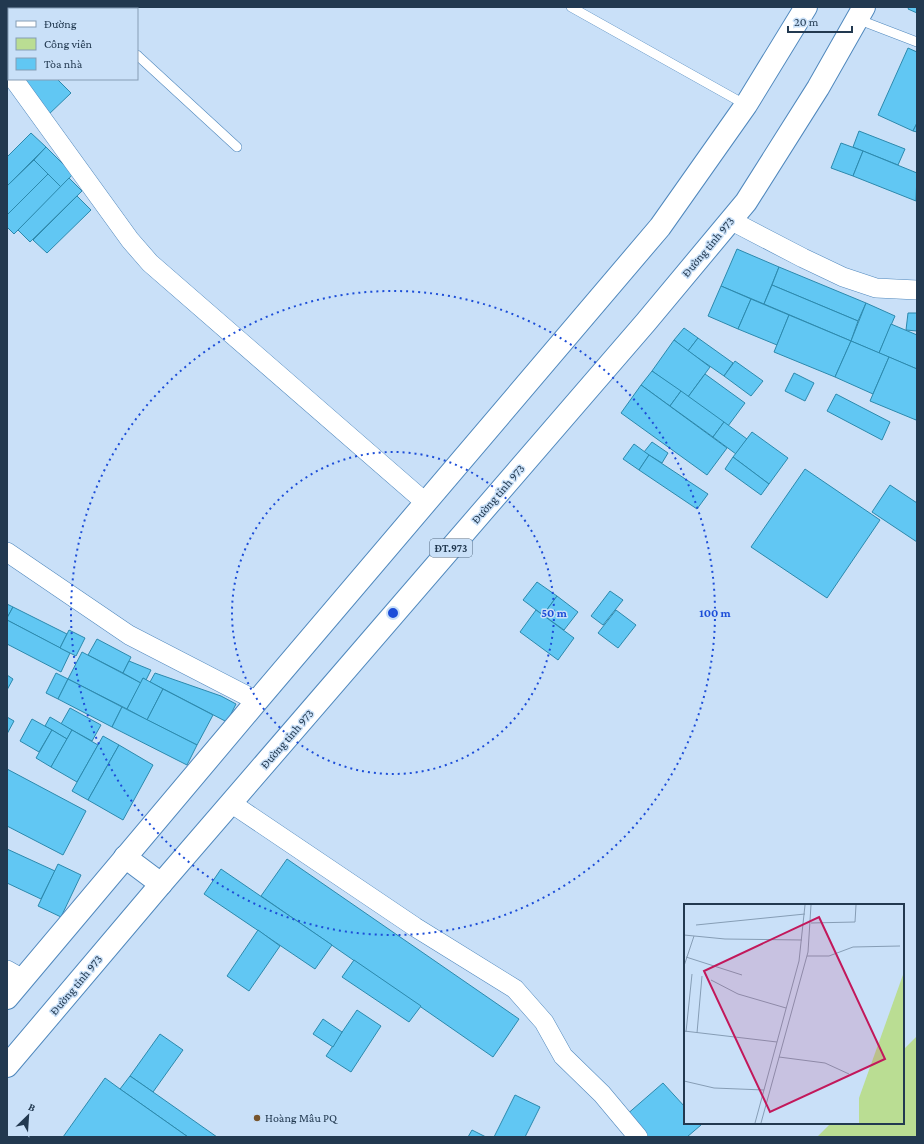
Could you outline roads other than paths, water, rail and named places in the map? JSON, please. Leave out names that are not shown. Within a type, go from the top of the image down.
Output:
[{"type":"main road","points":[[7,998],[15,975],[125,857],[660,227],[746,105],[806,7]]},
{"type":"main road","name":"Đường tỉnh 973","points":[[7,1066],[161,884],[507,484],[746,202],[818,88],[861,13]]},
{"type":"main road","points":[[125,857],[161,884]]},
{"type":"street","points":[[15,81],[130,240],[150,263],[426,502]]},
{"type":"street","points":[[730,220],[843,277],[876,288],[917,290]]},
{"type":"street","points":[[7,552],[129,635],[257,700]]},
{"type":"street","points":[[231,803],[415,926],[515,989],[544,1022],[564,1056],[602,1094],[638,1137]]},
{"type":"lane","points":[[571,7],[746,105]]},
{"type":"lane","points":[[861,13],[917,42]]},
{"type":"lane","points":[[138,56],[237,147]]},
{"type":"place","name":"Hoàng Mâu PQ","points":[[257,1118]]}]
